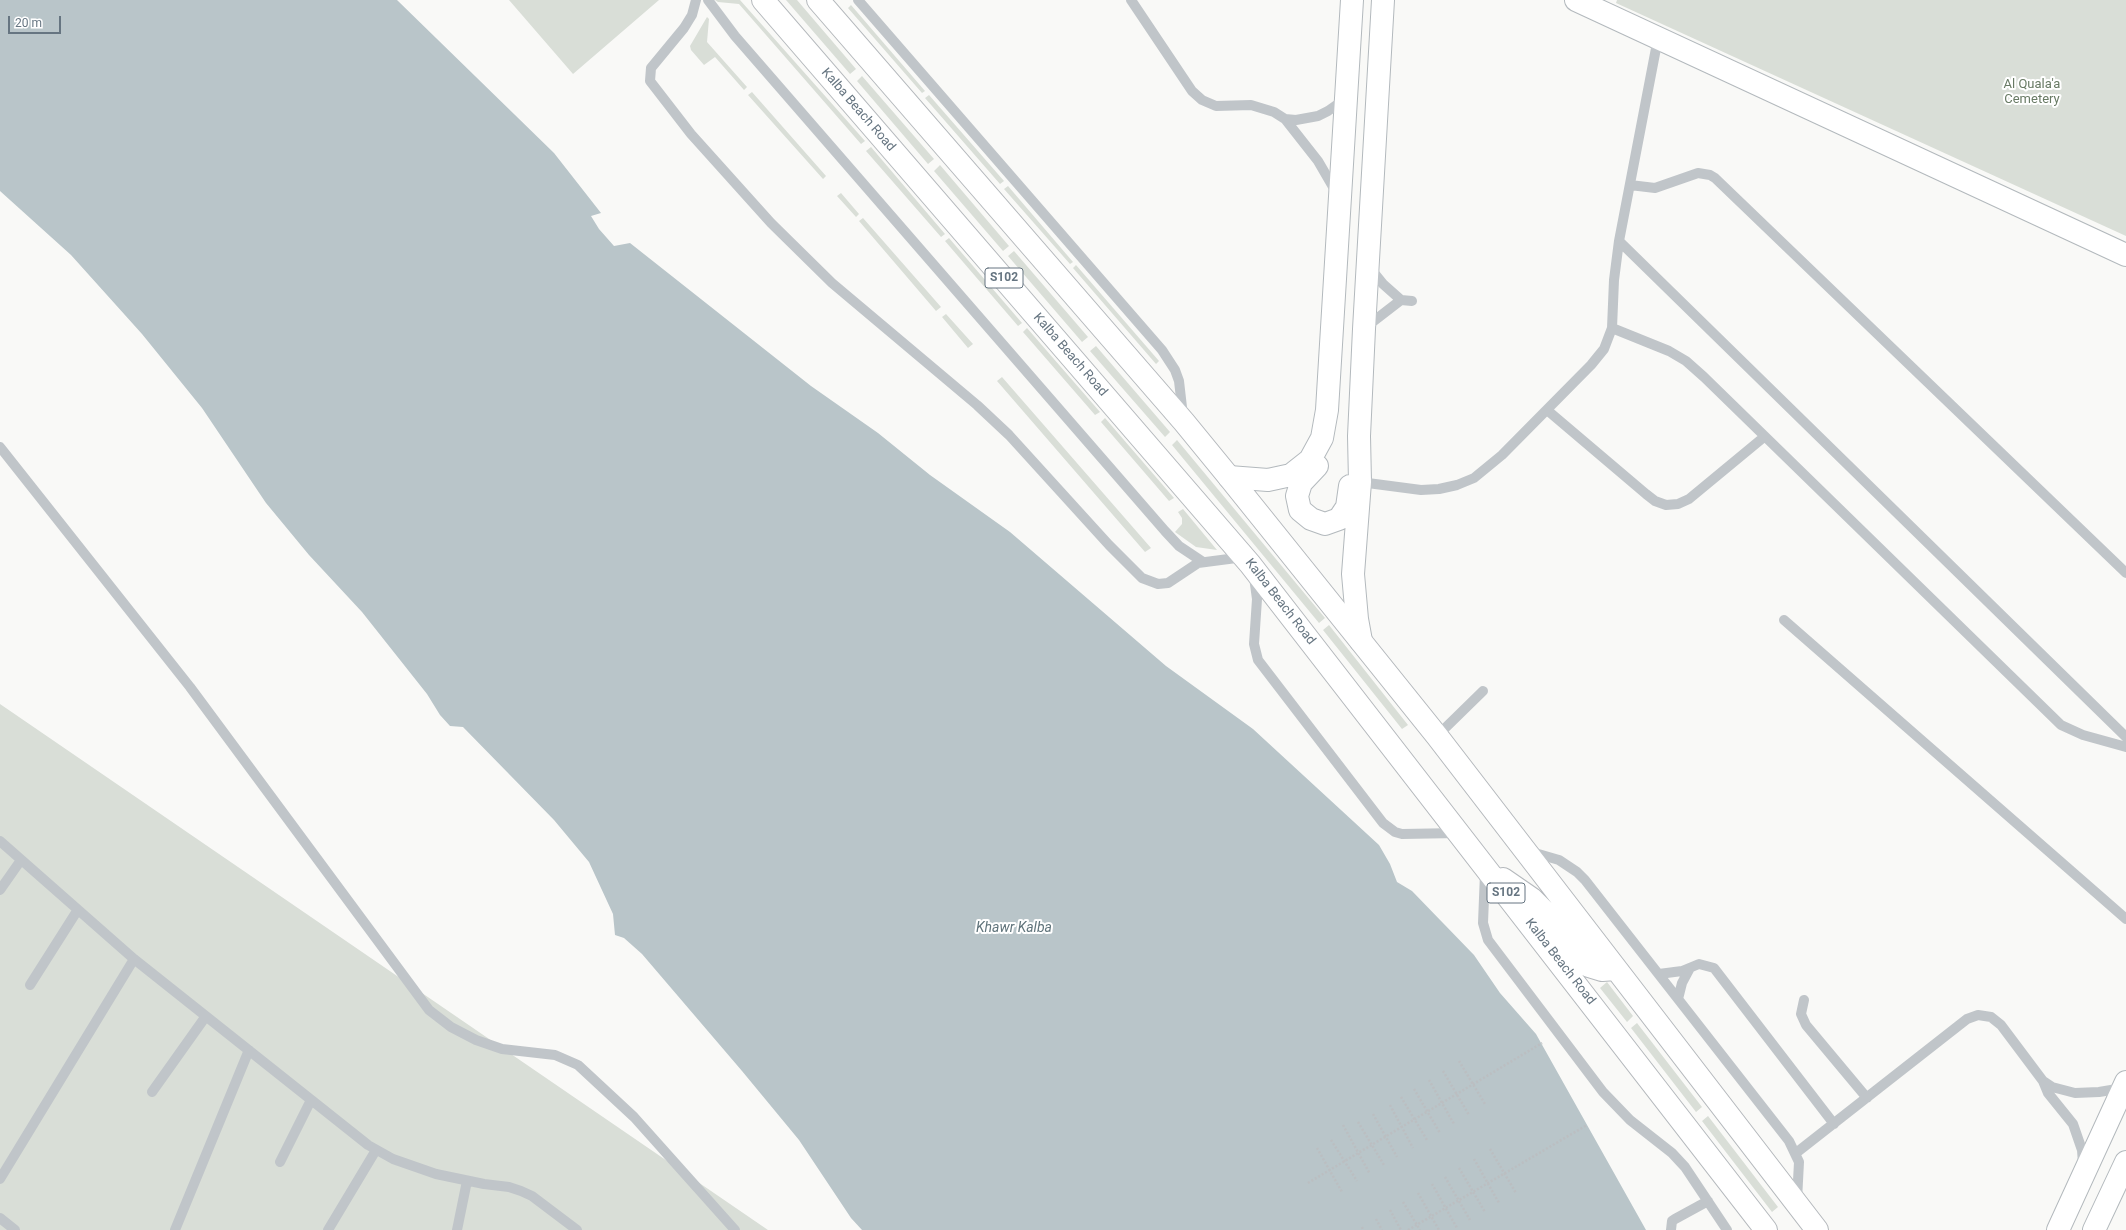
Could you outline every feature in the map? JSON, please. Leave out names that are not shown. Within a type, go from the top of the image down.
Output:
[{"type":"main road","name":"Kalba Beach Road","points":[[763,0],[1247,560],[1766,1230]]},
{"type":"main road","points":[[818,0],[1184,422],[1229,476],[1437,736],[1817,1230]]},
{"type":"main road","points":[[1229,476],[1268,480],[1280,479],[1302,468],[1317,450],[1327,410],[1352,0]]},
{"type":"main road","points":[[1361,641],[1356,619],[1353,574],[1360,482],[1359,436],[1364,329],[1383,0]]},
{"type":"main road","points":[[1585,2],[1658,38],[2126,255]]},
{"type":"main road","points":[[1327,410],[1330,429],[1327,447],[1319,464],[1301,483],[1298,489],[1298,503],[1305,515],[1310,519],[1317,522],[1332,522],[1344,514],[1349,499],[1352,471],[1359,436]]},
{"type":"main road","points":[[1486,867],[1532,899],[1544,911],[1584,962],[1589,966],[1602,970],[1616,969]]},
{"type":"main road","points":[[2058,1230],[2125,1085]]},
{"type":"main road","points":[[2094,1230],[2126,1162]]},
{"type":"lane","points":[[696,0],[692,14],[684,28],[650,68],[650,81],[691,134],[730,179],[771,223],[832,283],[977,405],[1009,435],[1109,545],[1142,578],[1158,584],[1168,584],[1192,566],[1203,562],[1247,560],[1258,599],[1254,644],[1258,660],[1325,748],[1388,828],[1402,834],[1459,833]]},
{"type":"lane","points":[[708,0],[740,42],[1165,531],[1180,546],[1203,562]]},
{"type":"lane","points":[[858,0],[1162,350],[1169,360],[1179,381],[1184,422]]},
{"type":"lane","points":[[1131,0],[1186,85],[1196,96],[1216,106],[1223,107],[1241,104],[1260,107],[1274,112],[1285,119],[1322,167],[1340,199]]},
{"type":"lane","points":[[1360,482],[1421,490],[1439,489],[1457,485],[1474,478],[1489,468],[1598,358],[1604,349],[1612,328],[1614,280],[1619,242],[1658,38]]},
{"type":"lane","points":[[1285,119],[1296,120],[1318,116],[1338,105],[1346,98]]},
{"type":"lane","points":[[1630,185],[1655,188],[1698,172],[1710,174],[2126,573]]},
{"type":"lane","points":[[1619,242],[2126,737]]},
{"type":"lane","points":[[1368,265],[1383,284],[1401,300],[1412,301]]},
{"type":"lane","points":[[1364,329],[1381,313],[1401,300]]},
{"type":"lane","points":[[1612,328],[1669,350],[1686,361],[2050,717],[2061,726],[2126,747]]},
{"type":"lane","points":[[1547,410],[1646,494],[1655,501],[1666,505],[1678,504],[1689,499],[1764,437]]},
{"type":"lane","points":[[0,447],[190,687],[429,1010],[451,1027],[476,1040],[502,1049],[555,1055],[578,1065],[634,1117],[735,1230]]},
{"type":"lane","points":[[1784,620],[2126,919]]},
{"type":"lane","points":[[1437,736],[1483,690]]},
{"type":"lane","points":[[0,841],[77,911],[134,959],[310,1100],[376,1150],[414,1167],[467,1181],[509,1187],[521,1191],[537,1200],[576,1230]]},
{"type":"lane","points":[[1524,850],[1559,860],[1577,872],[1659,974],[1789,1141],[1796,1153],[1800,1170],[1797,1204]]},
{"type":"lane","points":[[0,890],[21,860]]},
{"type":"lane","points":[[1486,867],[1483,924],[1488,940],[1615,1107],[1672,1153],[1685,1167],[1727,1230]]},
{"type":"lane","points":[[30,985],[77,911]]},
{"type":"lane","points":[[0,1179],[134,959]]},
{"type":"lane","points":[[1659,974],[1704,964],[1719,972],[1834,1124]]},
{"type":"lane","points":[[1678,999],[1690,968]]},
{"type":"lane","points":[[1804,1000],[1801,1009],[1802,1020],[1867,1098]]},
{"type":"lane","points":[[1796,1153],[1966,1019],[1978,1015],[1991,1017],[2001,1025],[2043,1081],[2048,1093],[2073,1124],[2079,1137],[2083,1164],[2081,1178]]},
{"type":"lane","points":[[152,1092],[206,1016]]},
{"type":"lane","points":[[175,1230],[248,1050]]},
{"type":"lane","points":[[2043,1081],[2052,1087],[2074,1093],[2098,1092],[2125,1085]]},
{"type":"lane","points":[[280,1162],[310,1100]]},
{"type":"lane","points":[[328,1230],[376,1150]]},
{"type":"lane","points":[[457,1230],[467,1181]]},
{"type":"lane","points":[[1671,1230],[1672,1221],[1708,1201]]},
{"type":"lane","points":[[0,1218],[15,1230]]},
{"type":"path","points":[[1308,1183],[1472,1083],[1542,1043]]},
{"type":"path","points":[[1459,1061],[1485,1104]]},
{"type":"path","points":[[1443,1071],[1469,1115]]},
{"type":"path","points":[[1429,1080],[1454,1124]]},
{"type":"path","points":[[1414,1089],[1440,1133]]},
{"type":"path","points":[[1401,1097],[1427,1140]]},
{"type":"path","points":[[1390,1105],[1414,1148]]},
{"type":"path","points":[[1373,1114],[1397,1157]]},
{"type":"path","points":[[1358,1122],[1384,1165]]},
{"type":"path","points":[[1408,1230],[1587,1124]]},
{"type":"path","points":[[1342,1125],[1370,1174]]},
{"type":"path","points":[[1331,1140],[1357,1182]]},
{"type":"path","points":[[1316,1148],[1342,1192]]},
{"type":"path","points":[[1490,1149],[1516,1193]]},
{"type":"path","points":[[1474,1159],[1499,1203]]},
{"type":"path","points":[[1459,1168],[1485,1212]]},
{"type":"path","points":[[1445,1177],[1470,1220]]},
{"type":"path","points":[[1432,1184],[1457,1228]]},
{"type":"path","points":[[1418,1193],[1439,1230]]},
{"type":"path","points":[[1404,1202],[1420,1230]]},
{"type":"path","points":[[1390,1210],[1401,1230]]},
{"type":"path","points":[[1376,1219],[1382,1230]]},
{"type":"green space","points":[[509,0],[659,0],[573,74]]},
{"type":"green space","points":[[715,0],[740,0],[865,141],[861,144],[739,4],[718,2]]},
{"type":"green space","points":[[786,0],[797,0],[856,69],[850,74]]},
{"type":"green space","name":"Al Quala'a Cemetery","points":[[1617,0],[2126,0],[2126,236],[1616,3]]},
{"type":"green space","points":[[851,5],[925,91],[922,93],[848,8]]},
{"type":"green space","points":[[707,17],[709,19],[707,42],[747,87],[744,90],[715,57],[704,65],[691,50],[690,46]]},
{"type":"green space","points":[[862,76],[934,159],[928,164],[857,81]]},
{"type":"green space","points":[[752,92],[826,176],[823,179],[748,95]]},
{"type":"green space","points":[[929,95],[1004,181],[1000,184],[925,98]]},
{"type":"green space","points":[[871,147],[945,234],[941,237],[866,151]]},
{"type":"green space","points":[[940,165],[1009,246],[1003,251],[934,171]]},
{"type":"green space","points":[[1008,186],[1073,262],[1070,264],[1004,189]]},
{"type":"green space","points":[[841,193],[859,214],[856,217],[837,196]]},
{"type":"green space","points":[[863,218],[941,307],[936,311],[859,221]]},
{"type":"green space","points":[[949,238],[1022,323],[1018,326],[945,241]]},
{"type":"green space","points":[[1014,251],[1088,337],[1082,342],[1008,256]]},
{"type":"green space","points":[[1076,265],[1159,361],[1156,364],[1073,268]]},
{"type":"green space","points":[[946,314],[973,344],[968,348],[942,317]]},
{"type":"green space","points":[[1027,328],[1100,412],[1095,415],[1023,332]]},
{"type":"green space","points":[[1096,346],[1170,432],[1165,437],[1090,351]]},
{"type":"green space","points":[[1002,377],[1151,548],[1145,552],[997,381]]},
{"type":"green space","points":[[1105,418],[1174,498],[1169,501],[1101,422]]},
{"type":"green space","points":[[1177,440],[1325,618],[1319,623],[1172,445]]},
{"type":"green space","points":[[1183,509],[1217,550],[1196,547],[1175,532],[1182,524],[1182,518],[1178,512]]},
{"type":"green space","points":[[1329,625],[1408,725],[1402,729],[1323,630]]},
{"type":"green space","points":[[0,704],[768,1230],[0,1230]]},
{"type":"green space","points":[[1607,982],[1633,1016],[1627,1022],[1600,988]]},
{"type":"green space","points":[[1637,1023],[1702,1107],[1696,1112],[1631,1028]]},
{"type":"green space","points":[[1708,1116],[1778,1207],[1772,1212],[1702,1121]]},
{"type":"water","name":"Khawr Kalba","points":[[0,0],[397,0],[554,153],[601,213],[591,216],[599,229],[614,246],[630,243],[811,386],[878,433],[930,475],[1010,532],[1166,666],[1253,729],[1379,845],[1390,864],[1397,882],[1412,891],[1474,955],[1500,993],[1536,1034],[1646,1230],[862,1230],[851,1218],[799,1140],[742,1071],[642,954],[624,938],[615,935],[613,914],[589,862],[554,820],[463,727],[450,726],[440,715],[427,694],[362,612],[309,555],[266,503],[202,408],[142,334],[71,255],[0,191]]}]
